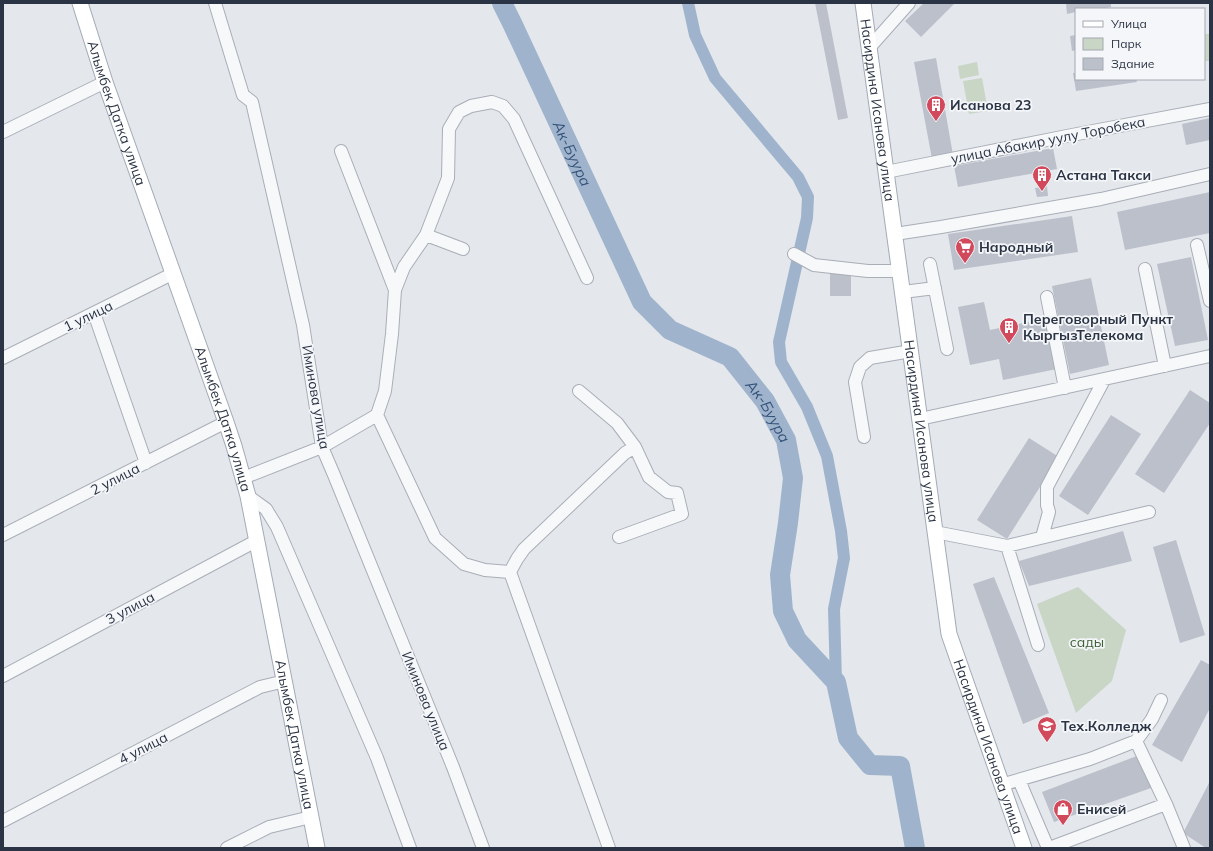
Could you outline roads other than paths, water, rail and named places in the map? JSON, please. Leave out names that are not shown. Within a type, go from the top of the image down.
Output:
[{"type":"main road","name":"Алымбек Датка улица","points":[[80,3],[105,82],[226,422],[243,478],[248,496],[317,848]]},
{"type":"main road","name":"Насирдина Исанова улица","points":[[863,3],[949,634],[1024,848]]},
{"type":"street","name":"Иминова улица","points":[[215,3],[243,95],[252,102],[303,325],[322,447],[450,760],[483,848]]},
{"type":"street","points":[[869,48],[909,3]]},
{"type":"street","points":[[3,132],[105,82]]},
{"type":"street","points":[[243,478],[322,447],[377,415],[385,391],[392,334],[395,290],[404,267],[426,235],[448,178],[448,129],[459,112],[471,106],[492,102],[503,106],[514,119],[587,278]]},
{"type":"street","name":"улица Абакир уулу Торобека","points":[[886,172],[1210,109]]},
{"type":"street","points":[[341,151],[395,290]]},
{"type":"street","points":[[895,234],[1101,199],[1210,174]]},
{"type":"street","points":[[426,235],[463,249]]},
{"type":"street","points":[[1197,245],[1210,301]]},
{"type":"street","points":[[794,254],[814,265],[868,271],[900,271]]},
{"type":"street","points":[[930,264],[947,349]]},
{"type":"street","points":[[1145,269],[1165,366]]},
{"type":"street","name":"1 улица","points":[[3,358],[174,273]]},
{"type":"street","points":[[902,292],[936,288]]},
{"type":"street","points":[[1047,296],[1065,388]]},
{"type":"street","points":[[94,313],[146,462]]},
{"type":"street","points":[[864,437],[855,382],[860,368],[870,358],[911,351]]},
{"type":"street","points":[[920,419],[1210,356]]},
{"type":"street","points":[[1042,537],[1049,512],[1047,505],[1047,487],[1104,380]]},
{"type":"street","points":[[579,390],[617,423],[636,447],[649,477],[668,492],[677,493],[682,514],[620,537]]},
{"type":"street","points":[[377,415],[435,538],[464,564],[485,570],[510,572]]},
{"type":"street","name":"2 улица","points":[[3,535],[226,422]]},
{"type":"street","points":[[609,848],[510,572],[524,550],[625,453],[636,447]]},
{"type":"street","points":[[248,496],[266,510],[277,527],[377,758],[410,848]]},
{"type":"street","points":[[935,532],[1007,546],[1149,512]]},
{"type":"street","name":"3 улица","points":[[3,676],[256,541]]},
{"type":"street","points":[[1007,546],[1038,645]]},
{"type":"street","name":"4 улица","points":[[3,821],[260,687],[285,681]]},
{"type":"street","points":[[1001,785],[1090,759],[1136,741],[1152,719],[1161,700]]},
{"type":"street","points":[[1136,741],[1166,804],[1184,848]]},
{"type":"street","points":[[1019,780],[1049,848],[1166,804]]},
{"type":"street","points":[[227,848],[269,827],[311,817]]},
{"type":"waterway","name":"Ак-Буура","points":[[502,3],[642,302],[670,330],[730,357],[765,401],[786,440],[793,478],[780,575],[783,611],[797,640],[836,682],[848,738],[870,765],[900,766],[915,848]]},
{"type":"waterway","points":[[688,3],[695,35],[715,78],[798,177],[808,197],[807,218],[779,342],[781,362],[807,407],[827,456],[841,531],[844,558],[834,609],[836,682]]},
{"type":"place","name":"Исанова 23","points":[[936,122]]},
{"type":"place","name":"Астана Такси","points":[[1042,192]]},
{"type":"place","name":"Народный","points":[[965,264]]},
{"type":"place","name":"Переговорный Пункт КыргызТелекома","points":[[1009,344]]},
{"type":"place","name":"Тех.Колледж","points":[[1047,743]]},
{"type":"place","name":"Енисей","points":[[1063,826]]},
{"type":"park label","name":"сады","points":[[1087,642]]}]
